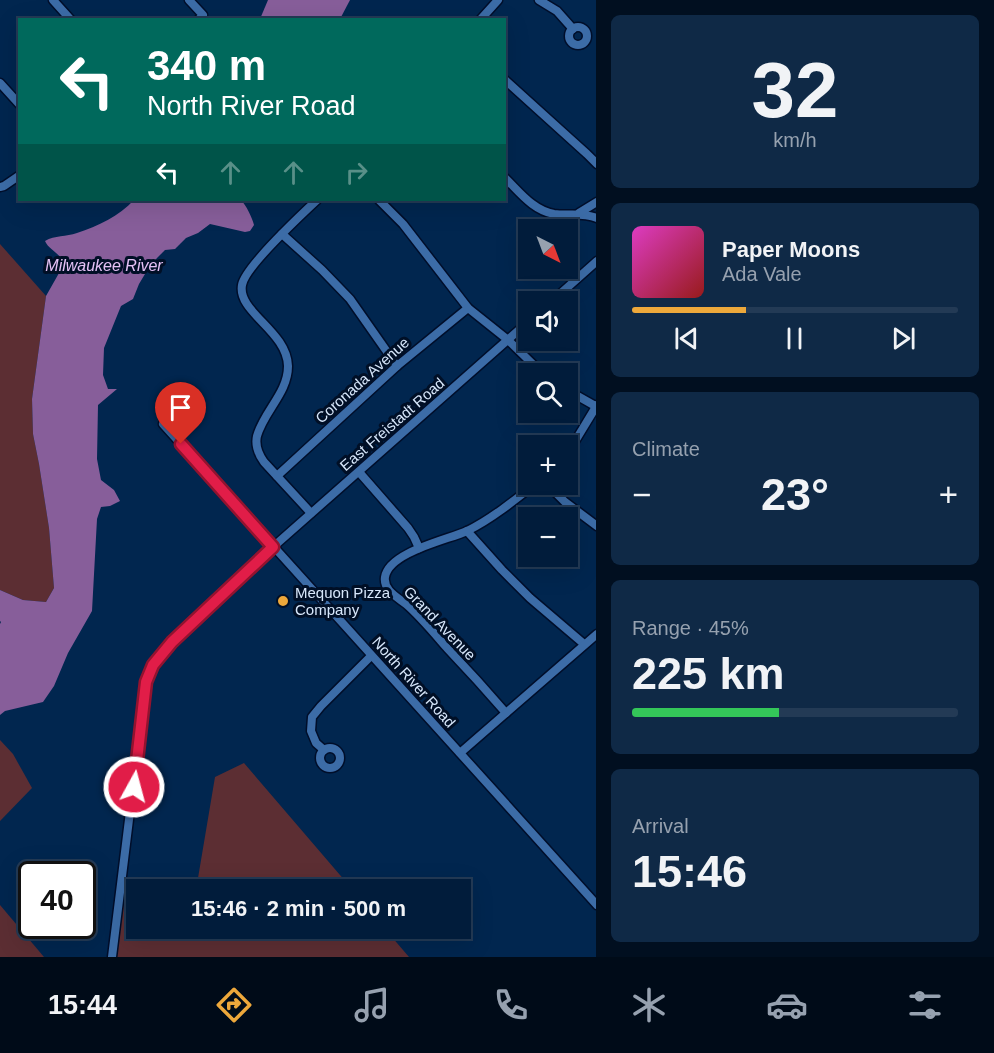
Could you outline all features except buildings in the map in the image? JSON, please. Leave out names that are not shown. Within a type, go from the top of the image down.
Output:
[{"type":"street","points":[[53,0],[69,18]]},
{"type":"street","points":[[189,0],[201,17]]},
{"type":"street","points":[[482,18],[498,0]]},
{"type":"street","points":[[539,0],[557,11],[573,29]]},
{"type":"street","points":[[506,81],[596,163]]},
{"type":"street","points":[[0,83],[18,103]]},
{"type":"street","points":[[0,187],[18,176]]},
{"type":"street","points":[[506,179],[541,211],[596,218]]},
{"type":"street","points":[[311,513],[264,462],[259,453],[256,438],[264,420],[280,396],[288,367],[284,349],[275,335],[247,305],[242,296],[241,286],[250,270],[316,201]]},
{"type":"street","points":[[380,201],[403,224],[468,308],[508,340],[532,363]]},
{"type":"street","points":[[576,214],[596,203]]},
{"type":"street","points":[[282,234],[350,299],[397,366]]},
{"type":"street","points":[[563,291],[596,262]]},
{"type":"street","name":"Coronada Avenue","points":[[277,476],[397,366],[468,308]]},
{"type":"street","name":"East Freistadt Road","points":[[112,957],[146,682],[153,665],[172,642],[273,547],[518,331]]},
{"type":"street","points":[[578,396],[596,406],[578,436]]},
{"type":"street","name":"North River Road","points":[[163,424],[596,904]]},
{"type":"street","points":[[359,472],[408,528],[419,548]]},
{"type":"street","name":"Grand Avenue","points":[[506,712],[415,613],[385,584],[386,574],[399,559],[419,548],[467,531],[521,495]]},
{"type":"street","points":[[558,495],[596,525]]},
{"type":"street","points":[[467,531],[530,598],[584,644]]},
{"type":"street","points":[[460,753],[596,635]]},
{"type":"street","points":[[324,750],[316,743],[311,731],[312,717],[371,656]]},
{"type":"shaded area","points":[[0,244],[46,296],[32,399],[33,434],[49,528],[54,588],[46,602],[23,600],[0,590]]},
{"type":"shaded area","points":[[0,740],[13,754],[32,788],[0,821]]},
{"type":"shaded area","points":[[244,763],[343,879],[162,879],[198,878],[215,777]]},
{"type":"shaded area","points":[[125,880],[126,939],[394,939],[409,957],[112,957]]},
{"type":"shaded area","points":[[0,905],[18,926],[18,939],[29,939],[44,957],[0,957]]},
{"type":"water","points":[[268,0],[350,0],[341,18],[260,18]]},
{"type":"water","name":"Milwaukee River","points":[[133,201],[242,201],[249,211],[254,225],[250,231],[245,232],[210,224],[186,238],[175,249],[165,250],[148,269],[133,299],[121,306],[104,348],[103,375],[108,389],[117,389],[98,405],[97,459],[101,480],[114,490],[120,501],[101,507],[97,519],[92,611],[68,653],[54,686],[43,702],[5,711],[0,715],[0,590],[23,600],[46,602],[54,588],[49,528],[33,434],[32,399],[46,296],[63,266],[61,258],[45,241],[77,233],[100,224],[122,211]]},
{"type":"place","name":"Mequon Pizza Company","points":[[283,601]]},
{"type":"route","points":[[134,787],[146,682],[153,665],[172,642],[273,547],[181,444]]}]
